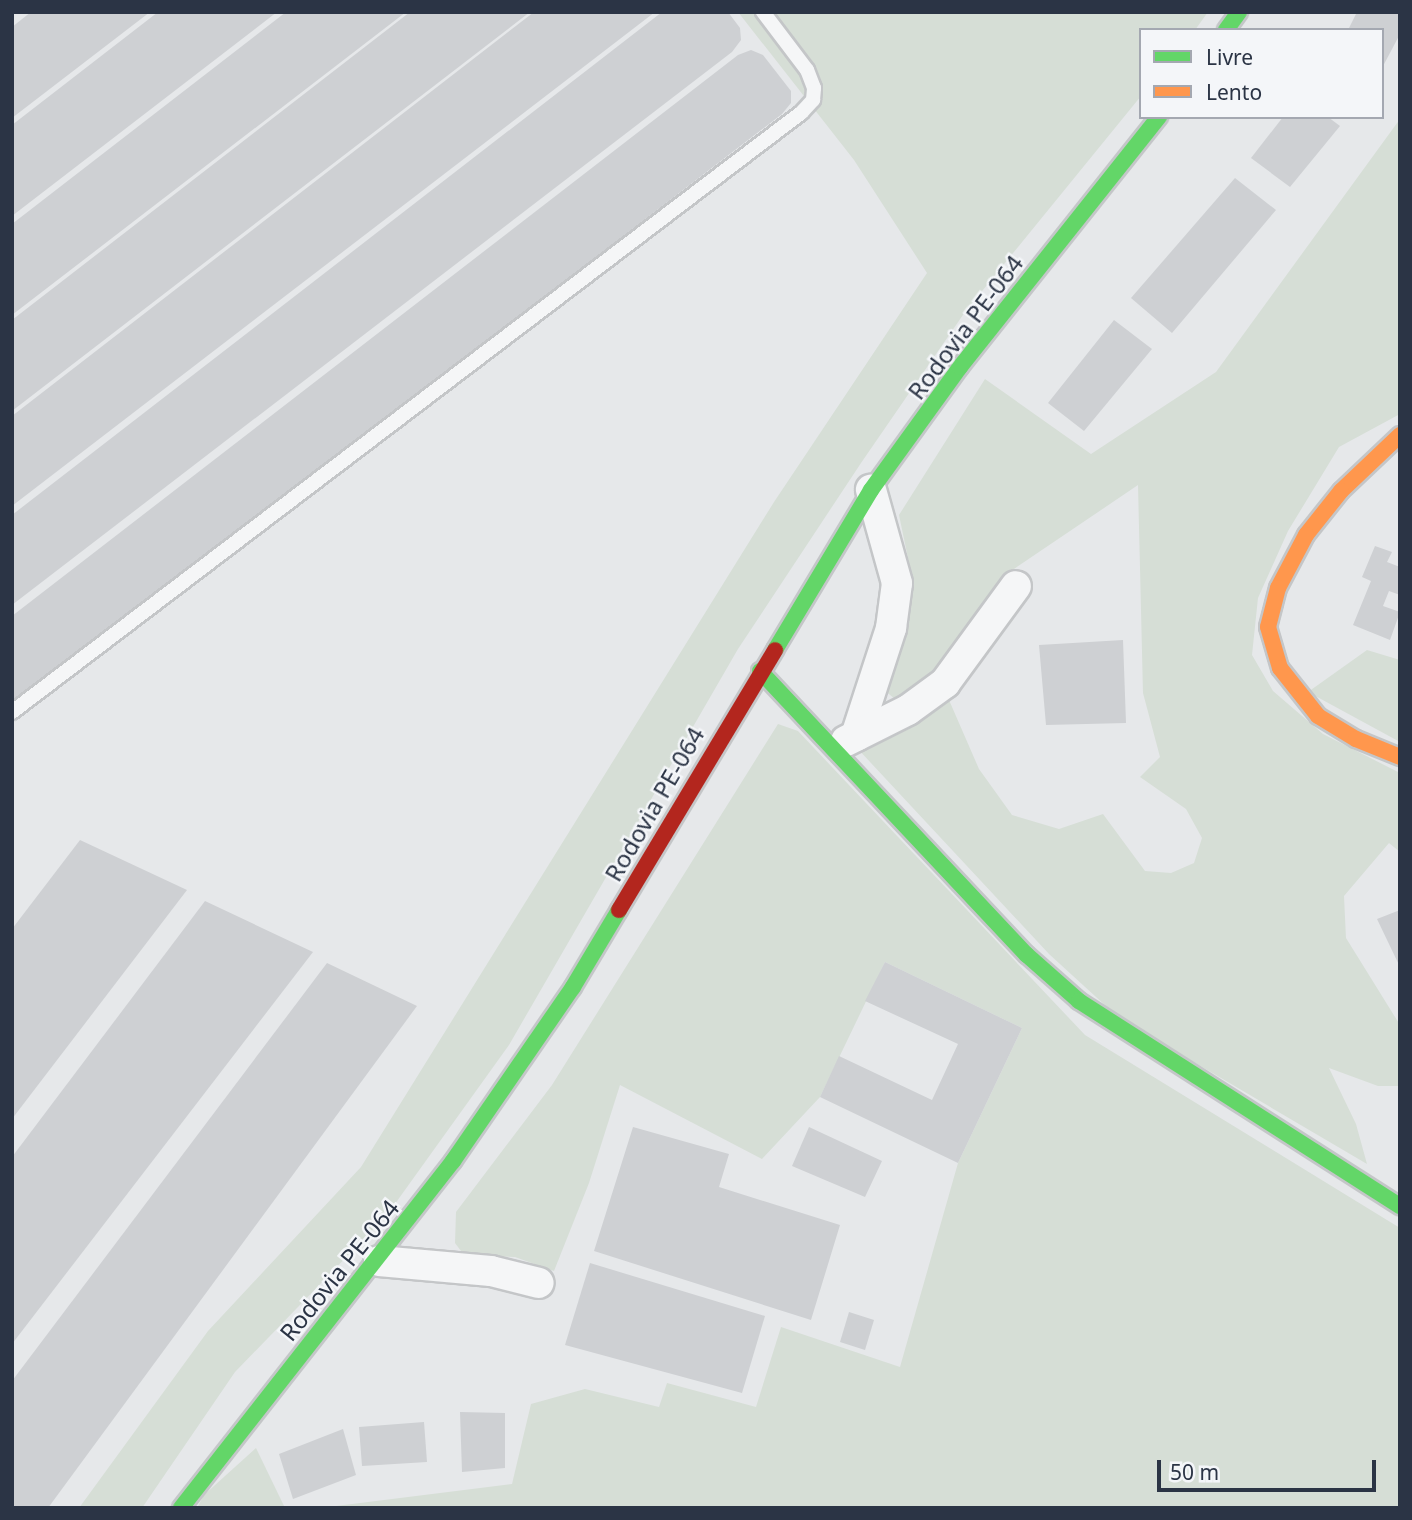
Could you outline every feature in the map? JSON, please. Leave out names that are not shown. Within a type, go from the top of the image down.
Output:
[{"type":"main road","points":[[1227,28],[1239,12]]},
{"type":"main road","name":"Rodovia PE-064","points":[[181,1508],[268,1392],[379,1262],[573,987],[760,671],[871,490],[969,356],[1156,119]]},
{"type":"main road","points":[[1400,435],[1341,491],[1306,535],[1278,588],[1268,627],[1280,668],[1318,716],[1356,739],[1400,757]]},
{"type":"main road","points":[[760,671],[845,742],[1027,955],[1079,1001],[1400,1206]]},
{"type":"street","points":[[845,742],[891,628],[897,583],[871,490]]},
{"type":"street","points":[[845,742],[908,710],[946,683],[1016,586]]},
{"type":"street","points":[[379,1262],[479,1270],[540,1283]]},
{"type":"lane","points":[[12,712],[801,113],[813,100],[814,88],[807,70],[763,12]]},
{"type":"shaded area","points":[[738,12],[1208,12],[1196,28],[1139,28],[1139,98],[965,312],[861,463],[738,649],[509,1045],[387,1215],[235,1372],[142,1508],[79,1508],[208,1331],[361,1167],[774,502],[927,273],[854,160]]},
{"type":"shaded area","points":[[1400,119],[1400,414],[1339,447],[1288,531],[1258,598],[1252,655],[1273,691],[1323,734],[1400,773],[1400,852],[1389,843],[1344,896],[1346,938],[1400,1025],[1400,1086],[1378,1086],[1329,1068],[1356,1124],[1367,1164],[1119,1018],[1049,954],[857,748],[916,725],[949,700],[979,769],[1012,815],[1059,829],[1103,814],[1145,871],[1171,873],[1194,863],[1202,838],[1186,809],[1140,777],[1160,757],[1143,693],[1138,485],[1011,571],[943,664],[895,699],[884,690],[907,629],[913,582],[899,515],[985,379],[1091,454],[1216,372]]},
{"type":"shaded area","points":[[1367,650],[1400,660],[1400,742],[1308,692]]},
{"type":"shaded area","points":[[778,724],[798,731],[1085,1035],[1400,1228],[1400,1508],[320,1508],[512,1484],[531,1404],[585,1389],[659,1407],[667,1383],[756,1407],[781,1327],[900,1367],[958,1163],[1022,1028],[885,962],[820,1097],[762,1159],[620,1085],[589,1183],[554,1271],[515,1257],[464,1255],[455,1243],[456,1212],[552,1085]]},
{"type":"shaded area","points":[[256,1448],[285,1508],[197,1508],[204,1495]]},
{"type":"building","points":[[31,12],[150,12],[12,118],[12,27]]},
{"type":"building","points":[[158,12],[277,12],[12,216],[12,125]]},
{"type":"building","points":[[286,12],[406,12],[12,315],[12,224]]},
{"type":"building","points":[[410,12],[530,12],[12,411],[12,320]]},
{"type":"building","points":[[534,12],[655,12],[12,506],[12,416]]},
{"type":"building","points":[[662,12],[728,12],[740,28],[741,40],[732,52],[12,605],[12,515]]},
{"type":"building","points":[[1357,12],[1400,12],[1400,34],[1384,64],[1384,28],[1349,28]]},
{"type":"building","points":[[751,50],[763,55],[791,91],[791,103],[782,114],[12,706],[12,616],[738,55]]},
{"type":"building","points":[[1281,119],[1331,119],[1340,126],[1290,187],[1251,158]]},
{"type":"building","points":[[1235,178],[1276,210],[1172,333],[1131,298]]},
{"type":"building","points":[[1114,320],[1152,349],[1084,431],[1048,403]]},
{"type":"building","points":[[1375,546],[1392,552],[1387,562],[1400,567],[1400,595],[1389,591],[1383,606],[1400,612],[1390,640],[1353,625],[1371,581],[1362,577]]},
{"type":"building","points":[[1123,640],[1126,723],[1046,725],[1039,645]]},
{"type":"building","points":[[80,840],[187,890],[12,1119],[12,929]]},
{"type":"building","points":[[205,901],[313,952],[12,1344],[12,1157]]},
{"type":"building","points":[[1400,910],[1400,967],[1377,919]]},
{"type":"building","points":[[885,962],[1022,1028],[958,1163],[820,1097],[839,1056],[932,1100],[958,1044],[865,1001]]},
{"type":"building","points":[[327,963],[417,1006],[48,1508],[12,1508],[12,1381]]},
{"type":"building","points":[[633,1127],[729,1154],[719,1187],[840,1225],[811,1320],[594,1251]]},
{"type":"building","points":[[809,1127],[882,1161],[865,1197],[792,1166]]},
{"type":"building","points":[[590,1263],[765,1316],[742,1393],[565,1345]]},
{"type":"building","points":[[849,1312],[874,1320],[865,1350],[840,1342]]},
{"type":"building","points":[[460,1412],[505,1413],[505,1468],[462,1472]]},
{"type":"building","points":[[424,1422],[427,1462],[362,1466],[359,1427]]},
{"type":"building","points":[[343,1429],[356,1475],[293,1499],[279,1454]]},
{"type":"traffic: fast","points":[[1227,28],[1239,12]]},
{"type":"traffic: fast","points":[[775,650],[871,490],[960,367],[1157,119]]},
{"type":"traffic: fast","points":[[760,671],[1027,955],[1079,1001],[1400,1206]]},
{"type":"traffic: fast","points":[[181,1508],[453,1161],[573,987],[619,910]]},
{"type":"traffic: slow","points":[[1400,435],[1341,491],[1306,535],[1278,588],[1268,627],[1280,668],[1318,716],[1356,739],[1400,757]]},
{"type":"traffic: jam","points":[[619,910],[775,650]]}]
